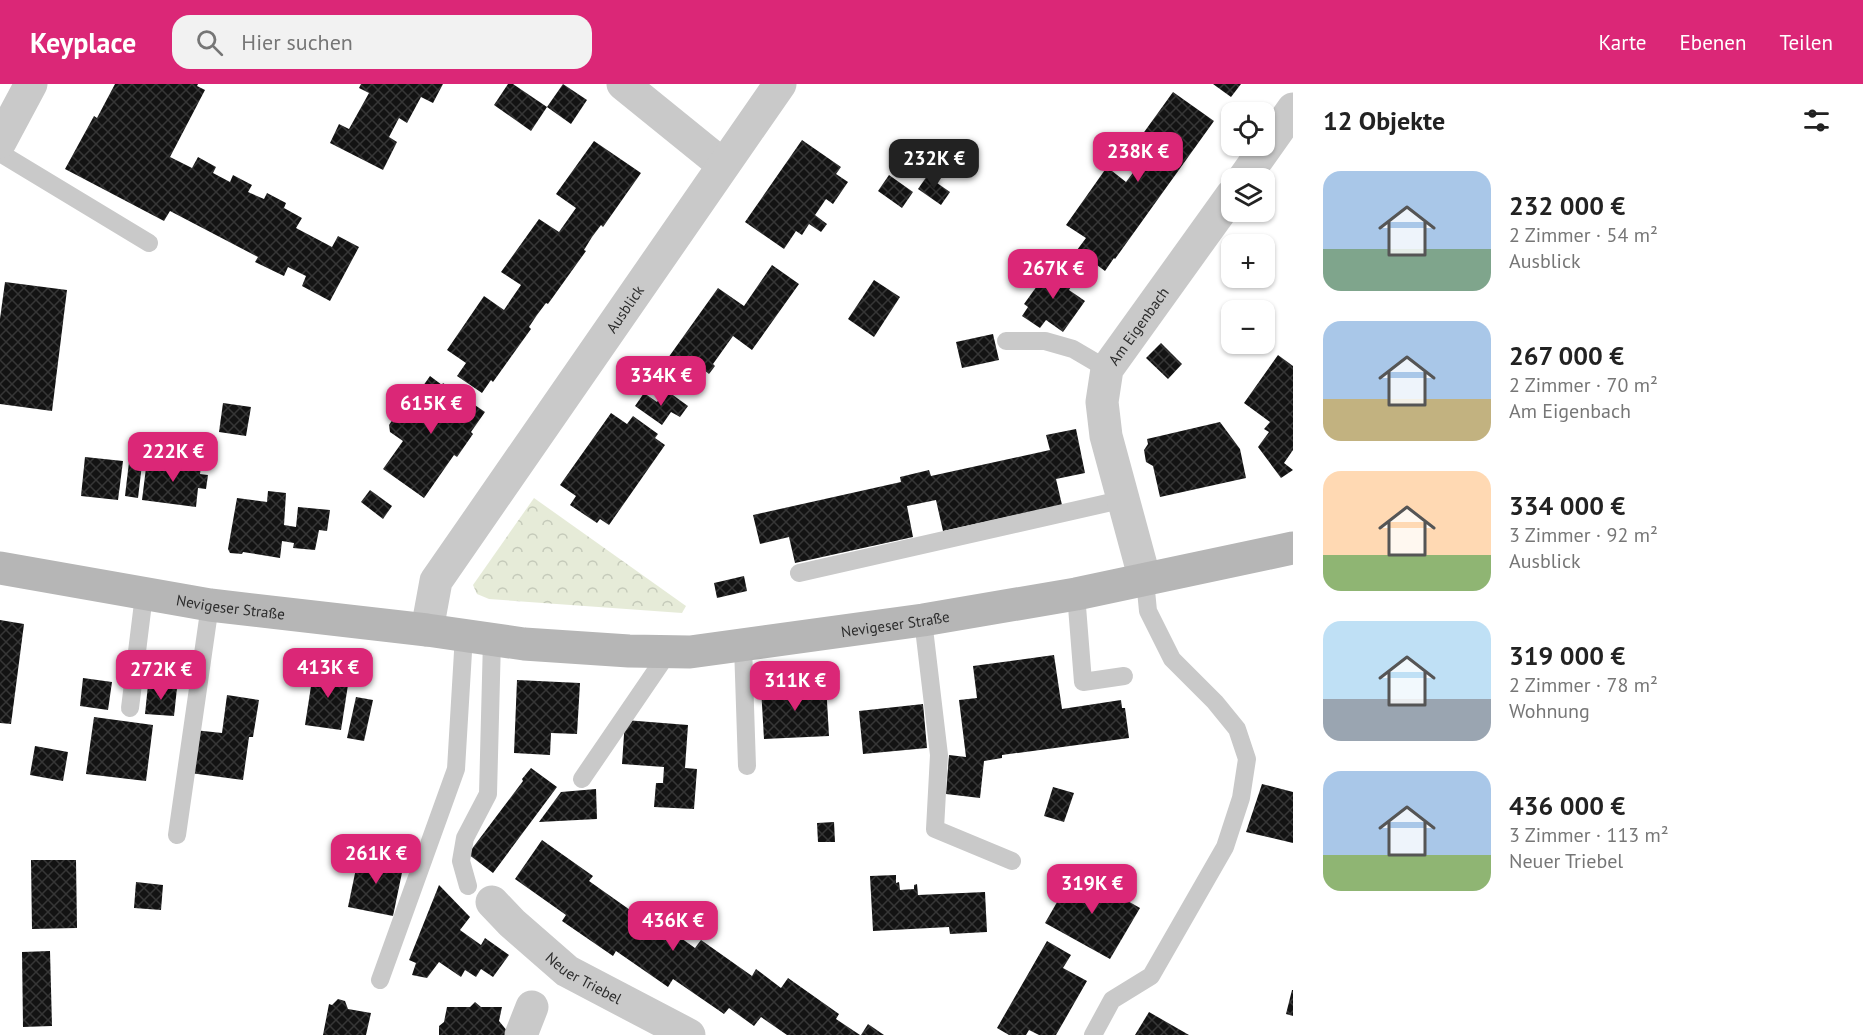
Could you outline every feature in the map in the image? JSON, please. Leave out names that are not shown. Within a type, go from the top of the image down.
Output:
[{"type":"main road","name":"Nevigeser Straße","points":[[0,568],[210,605],[427,630],[524,644],[668,653],[743,646],[923,620],[1076,594],[1293,548]]},
{"type":"street","points":[[0,142],[31,84]]},
{"type":"street","points":[[623,84],[723,165]]},
{"type":"street","name":"Ausblick","points":[[427,630],[436,581],[780,84]]},
{"type":"street","points":[[1251,168],[1293,109]]},
{"type":"street","name":"Am Eigenbach","points":[[1145,580],[1105,424],[1102,402],[1107,369],[1221,210]]},
{"type":"street","name":"Neuer Triebel","points":[[480,894],[567,971],[689,1035]]},
{"type":"lane","points":[[0,153],[148,243]]},
{"type":"lane","points":[[1006,341],[1045,340],[1073,349],[1107,369]]},
{"type":"lane","points":[[799,573],[1125,499]]},
{"type":"lane","points":[[1093,1035],[1112,1000],[1150,976],[1225,847],[1241,798],[1246,759],[1237,729],[1215,702],[1172,659],[1148,611],[1145,580]]},
{"type":"lane","points":[[1076,594],[1083,682],[1124,676]]},
{"type":"lane","points":[[130,708],[144,595]]},
{"type":"lane","points":[[177,835],[210,605]]},
{"type":"lane","points":[[923,620],[939,755],[935,829],[1012,861]]},
{"type":"lane","points":[[478,638],[488,794],[465,838],[461,861],[480,894]]},
{"type":"lane","points":[[380,980],[456,769],[478,638]]},
{"type":"lane","points":[[743,646],[747,766]]},
{"type":"lane","points":[[582,779],[668,653]]},
{"type":"green space","points":[[534,498],[686,606],[682,613],[489,599],[477,594],[473,585]]},
{"type":"building","points":[[115,84],[198,84],[197,86],[205,90],[170,157],[192,168],[198,157],[216,167],[213,173],[230,182],[233,175],[252,185],[248,192],[264,199],[267,193],[286,203],[284,208],[302,218],[296,228],[332,247],[338,236],[359,247],[330,301],[302,286],[306,276],[288,267],[284,276],[255,262],[258,257],[170,211],[164,221],[65,169],[94,116],[97,118]]},
{"type":"building","points":[[361,84],[443,84],[433,103],[421,97],[407,123],[399,118],[389,137],[397,142],[383,170],[330,143],[339,124],[349,129],[369,93],[359,88]]},
{"type":"building","points":[[508,84],[513,84],[547,107],[531,131],[494,105]]},
{"type":"building","points":[[563,84],[587,100],[571,124],[547,107]]},
{"type":"building","points":[[1213,84],[1241,84],[1231,97]]},
{"type":"building","points":[[1173,92],[1214,121],[1105,271],[1077,250],[1086,238],[1066,225],[1107,167],[1126,182],[1135,170],[1138,172],[1157,145],[1142,135]]},
{"type":"building","points":[[802,140],[841,167],[836,174],[848,182],[833,204],[826,199],[815,215],[827,224],[821,232],[809,224],[802,235],[796,231],[784,249],[745,222]]},
{"type":"building","points":[[594,141],[641,173],[603,227],[601,225],[592,237],[584,250],[586,251],[548,304],[546,303],[537,315],[529,327],[531,329],[493,382],[491,380],[482,393],[457,376],[466,363],[447,350],[484,296],[504,310],[521,285],[501,272],[539,219],[559,232],[576,208],[556,194]]},
{"type":"building","points":[[889,175],[913,192],[902,208],[878,191]]},
{"type":"building","points":[[927,176],[950,192],[941,205],[918,189]]},
{"type":"building","points":[[1053,264],[1076,279],[1069,290],[1085,301],[1063,332],[1046,320],[1040,328],[1022,316],[1028,307],[1024,304]]},
{"type":"building","points":[[772,265],[799,284],[752,350],[733,336],[713,364],[715,366],[709,374],[704,370],[690,385],[663,365],[718,288],[744,306]]},
{"type":"building","points":[[874,280],[900,297],[874,337],[848,319]]},
{"type":"building","points":[[5,282],[67,290],[52,411],[0,404],[0,319]]},
{"type":"building","points":[[993,334],[999,360],[962,368],[956,342]]},
{"type":"building","points":[[1161,343],[1182,364],[1168,379],[1146,358]]},
{"type":"building","points":[[1278,355],[1293,366],[1293,450],[1284,463],[1293,470],[1281,478],[1258,447],[1269,432],[1264,429],[1270,422],[1244,403]]},
{"type":"building","points":[[430,376],[485,412],[457,457],[454,455],[424,498],[383,469],[403,441],[390,432],[389,425],[400,409],[406,408],[420,417],[422,414],[409,406]]},
{"type":"building","points":[[666,390],[688,406],[680,417],[671,412],[662,425],[635,406],[644,393],[657,402]]},
{"type":"building","points":[[223,403],[251,407],[246,436],[219,432]]},
{"type":"building","points":[[611,413],[627,424],[633,416],[658,434],[655,438],[665,445],[609,525],[600,519],[597,523],[570,505],[576,496],[560,485]]},
{"type":"building","points":[[1220,422],[1240,449],[1246,478],[1160,497],[1153,466],[1146,462],[1144,450],[1148,444],[1147,439]]},
{"type":"building","points":[[1076,429],[1085,473],[1056,479],[1062,505],[943,531],[936,500],[907,506],[913,537],[795,563],[789,537],[760,544],[753,515],[901,482],[900,477],[929,470],[931,476],[1050,450],[1046,435]]},
{"type":"building","points":[[85,457],[123,461],[118,500],[81,496]]},
{"type":"building","points":[[147,460],[201,467],[200,474],[208,475],[206,489],[198,488],[196,507],[142,500]]},
{"type":"building","points":[[129,462],[142,464],[138,498],[125,496]]},
{"type":"building","points":[[370,490],[392,506],[383,519],[361,502]]},
{"type":"building","points":[[268,491],[286,493],[284,525],[296,527],[298,507],[330,510],[327,531],[319,530],[315,550],[293,548],[294,543],[282,541],[280,558],[243,552],[242,554],[230,553],[228,549],[237,498],[267,502]]},
{"type":"building","points":[[744,576],[747,591],[717,598],[714,583]]},
{"type":"building","points":[[0,620],[24,624],[11,724],[0,723]]},
{"type":"building","points":[[1054,655],[1062,709],[1121,700],[1122,708],[1125,708],[1129,738],[1002,755],[1002,758],[984,761],[980,798],[946,794],[949,755],[966,757],[959,700],[977,698],[973,666]]},
{"type":"building","points":[[314,667],[350,672],[341,730],[305,725]]},
{"type":"building","points":[[83,678],[112,682],[108,710],[80,706]]},
{"type":"building","points":[[517,680],[580,683],[577,734],[551,733],[550,755],[514,753]]},
{"type":"building","points":[[826,684],[829,736],[764,739],[761,688]]},
{"type":"building","points":[[148,685],[177,688],[174,716],[145,714]]},
{"type":"building","points":[[227,695],[259,700],[253,737],[249,737],[243,780],[190,773],[194,730],[222,733]]},
{"type":"building","points":[[356,697],[373,700],[364,741],[347,738]]},
{"type":"building","points":[[923,704],[927,748],[863,754],[859,711]]},
{"type":"building","points":[[94,717],[153,725],[146,781],[86,774]]},
{"type":"building","points":[[625,720],[688,725],[685,768],[697,769],[694,809],[654,807],[656,783],[663,783],[664,767],[622,764]]},
{"type":"building","points":[[35,746],[68,752],[63,781],[30,775]]},
{"type":"building","points":[[531,768],[557,787],[493,873],[468,854]]},
{"type":"building","points":[[1262,784],[1293,792],[1293,843],[1246,832]]},
{"type":"building","points":[[1053,787],[1074,793],[1064,822],[1044,816]]},
{"type":"building","points":[[596,789],[597,819],[539,822],[561,792]]},
{"type":"building","points":[[834,822],[835,842],[818,842],[817,823]]},
{"type":"building","points":[[542,840],[593,876],[589,881],[640,917],[644,912],[695,948],[701,940],[752,976],[756,969],[781,988],[788,978],[839,1014],[836,1019],[860,1035],[787,1035],[761,1017],[754,1026],[729,1008],[724,1014],[673,979],[668,987],[616,951],[613,956],[562,921],[566,915],[515,879]]},
{"type":"building","points":[[359,854],[404,863],[393,916],[348,907]]},
{"type":"building","points":[[31,860],[76,860],[77,928],[32,929]]},
{"type":"building","points":[[1075,871],[1140,908],[1110,959],[1045,923]]},
{"type":"building","points":[[896,875],[896,883],[899,882],[900,890],[914,889],[914,885],[917,884],[918,895],[985,892],[987,932],[950,934],[949,927],[873,931],[870,876]]},
{"type":"building","points":[[136,882],[163,885],[161,910],[134,908]]},
{"type":"building","points":[[439,885],[470,917],[460,930],[481,945],[485,938],[509,955],[493,977],[481,969],[476,977],[465,970],[461,977],[439,962],[427,978],[412,975],[416,963],[409,960]]},
{"type":"building","points":[[1047,941],[1071,955],[1063,968],[1087,981],[1056,1035],[1039,1035],[1029,1030],[1026,1035],[1009,1035],[997,1028]]},
{"type":"building","points":[[50,951],[52,1026],[23,1027],[22,952]]},
{"type":"building","points":[[1293,990],[1293,1016],[1286,1014]]},
{"type":"building","points":[[338,999],[345,1001],[348,1009],[371,1013],[366,1035],[323,1035],[329,1004],[332,1005]]},
{"type":"building","points":[[475,1002],[481,1007],[502,1007],[499,1021],[508,1032],[507,1035],[439,1035],[439,1026],[444,1022],[447,1007],[470,1007]]},
{"type":"building","points":[[1149,1012],[1189,1035],[1135,1035]]},
{"type":"building","points":[[868,1024],[884,1035],[861,1035]]}]
